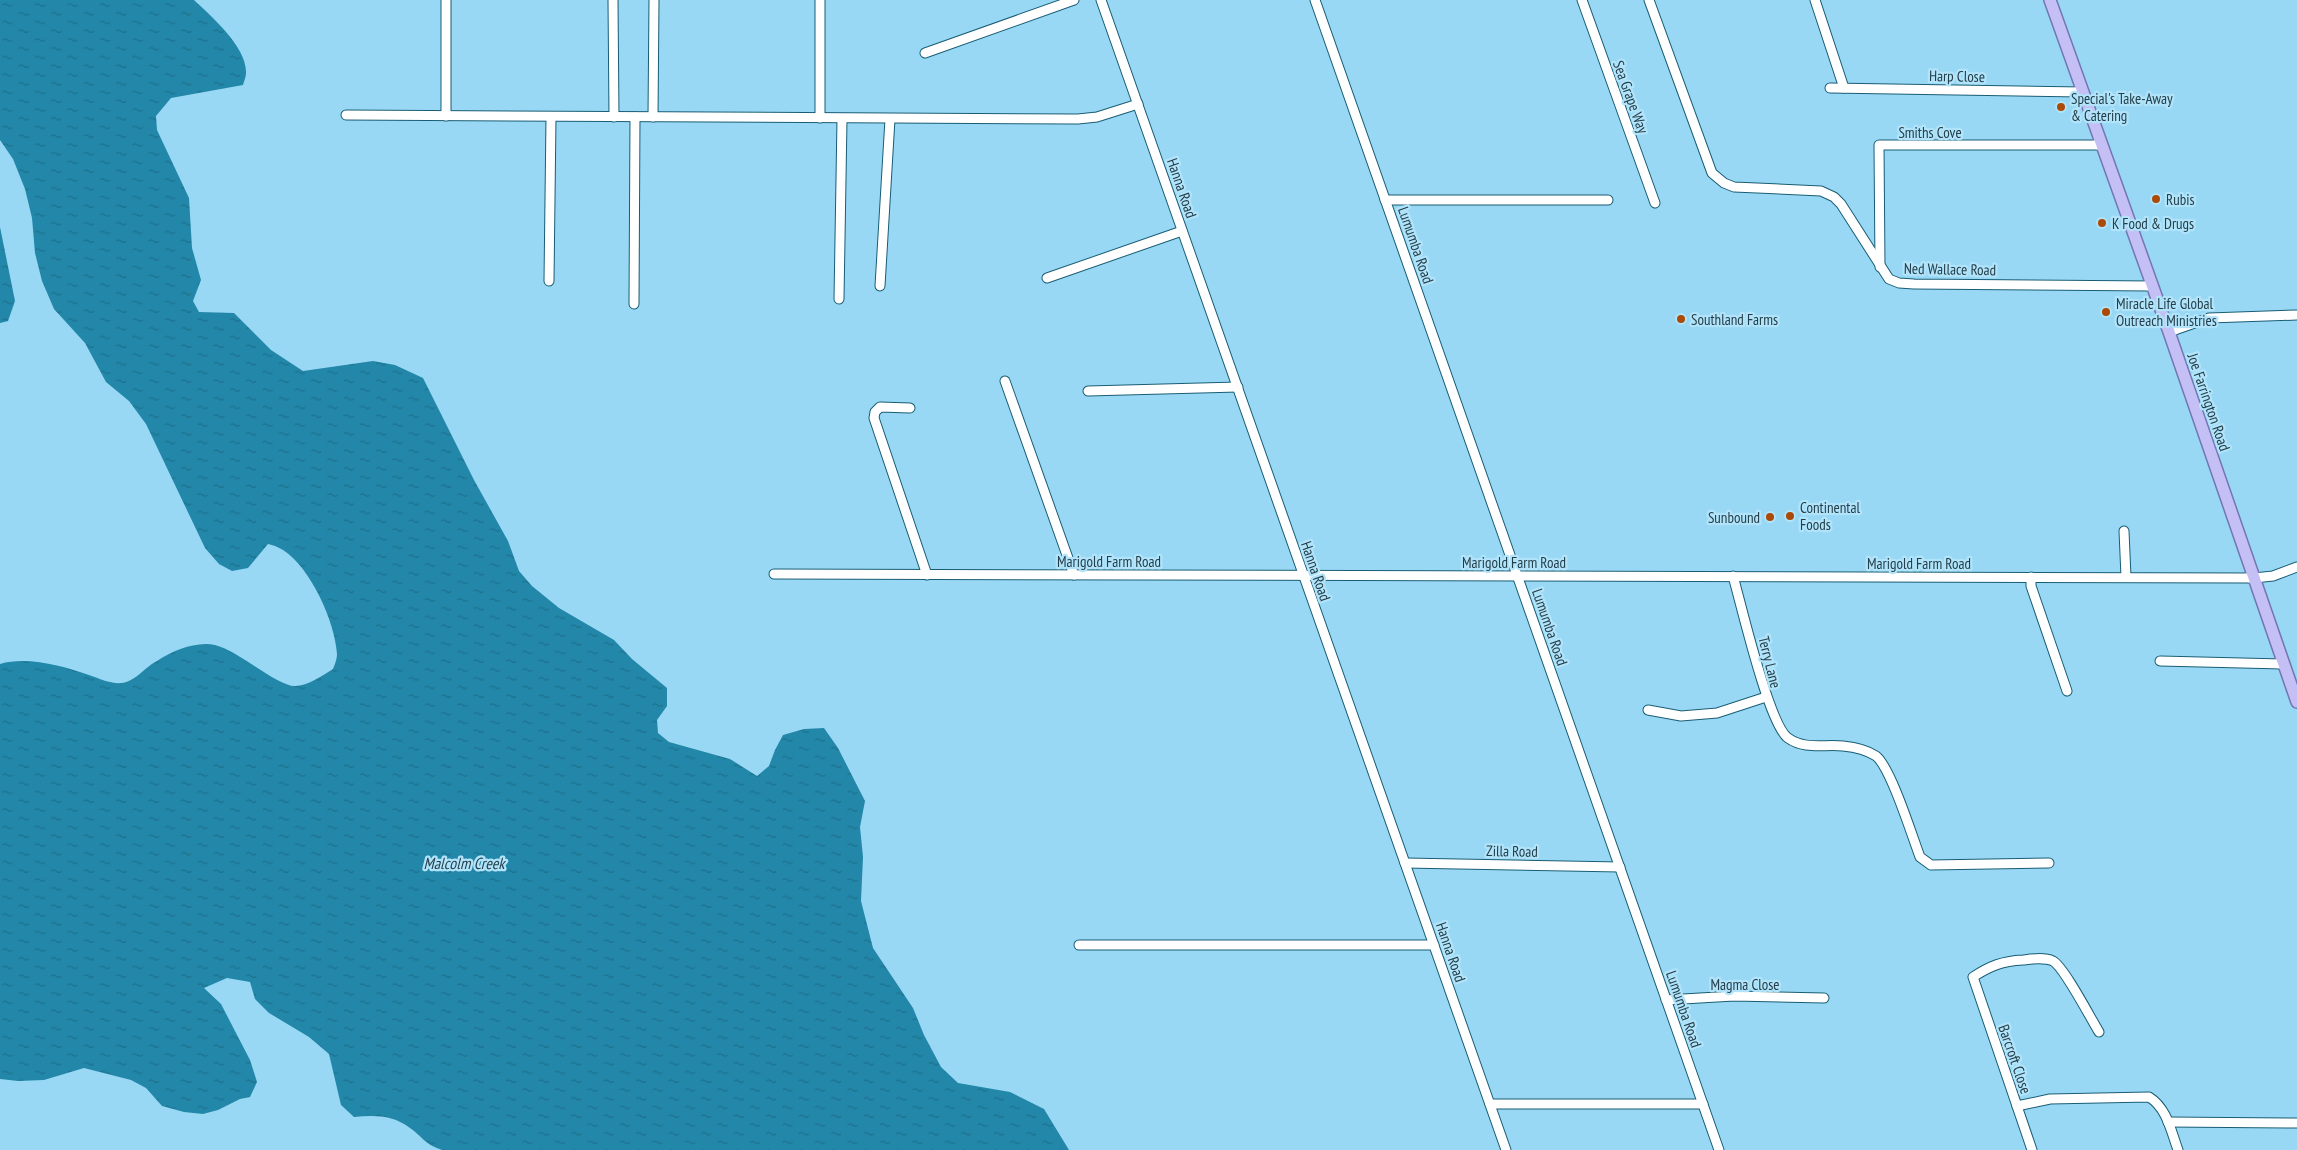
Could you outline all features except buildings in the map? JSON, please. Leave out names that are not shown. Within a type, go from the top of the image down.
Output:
[{"type":"main road","name":"Joe Farrington Road","points":[[2050,0],[2169,332],[2297,702]]},
{"type":"street","points":[[446,0],[446,116]]},
{"type":"street","points":[[613,0],[614,117]]},
{"type":"street","points":[[654,0],[654,117]]},
{"type":"street","points":[[820,0],[820,118]]},
{"type":"street","points":[[925,53],[1074,0]]},
{"type":"street","name":"Hanna Road","points":[[1101,0],[1506,1150]]},
{"type":"street","name":"Lumumba Road","points":[[1315,0],[1719,1150]]},
{"type":"street","name":"Sea Grape Way","points":[[1582,0],[1655,203]]},
{"type":"street","name":"Ned Wallace Road","points":[[1649,0],[1712,173],[1724,183],[1734,186],[1821,191],[1829,194],[1841,204],[1880,267],[1892,281],[1910,284],[2152,286]]},
{"type":"street","points":[[1815,0],[1844,88]]},
{"type":"street","name":"Harp Close","points":[[1830,88],[2083,92]]},
{"type":"street","points":[[346,115],[842,119],[1088,118],[1138,104]]},
{"type":"street","points":[[549,281],[551,117]]},
{"type":"street","points":[[634,304],[635,117]]},
{"type":"street","points":[[839,299],[842,119]]},
{"type":"street","points":[[880,286],[890,119]]},
{"type":"street","name":"Smiths Cove","points":[[1880,267],[1879,145],[2102,145]]},
{"type":"street","points":[[1385,200],[1608,200]]},
{"type":"street","points":[[1047,278],[1182,230]]},
{"type":"street","points":[[2169,332],[2209,318],[2297,315]]},
{"type":"street","points":[[1006,381],[1074,575]]},
{"type":"street","points":[[1088,391],[1238,387]]},
{"type":"street","points":[[910,408],[880,407],[875,412],[874,418],[927,574]]},
{"type":"street","points":[[2124,531],[2126,577]]},
{"type":"street","name":"Marigold Farm Road","points":[[774,574],[2254,578],[2273,576],[2297,567]]},
{"type":"street","name":"Terry Lane","points":[[1648,710],[1681,716],[1717,713],[1766,697],[1733,576]]},
{"type":"street","points":[[2030,577],[2031,586],[2066,691]]},
{"type":"street","points":[[2160,661],[2283,664]]},
{"type":"street","points":[[1766,697],[1786,737],[1803,746],[1843,746],[1866,751],[1877,757],[1887,772],[1920,857],[1931,865],[2049,863]]},
{"type":"street","name":"Zilla Road","points":[[1405,863],[1620,867]]},
{"type":"street","points":[[1079,945],[1434,945]]},
{"type":"street","name":"Barcroft Close","points":[[2032,1150],[1973,977],[1988,966],[2004,961],[2042,959],[2054,962],[2064,973],[2099,1032]]},
{"type":"street","name":"Magma Close","points":[[1666,1000],[1734,996],[1824,998]]},
{"type":"street","points":[[2017,1106],[2050,1099],[2149,1097],[2157,1102],[2168,1122],[2178,1150]]},
{"type":"street","points":[[1490,1104],[1703,1104]]},
{"type":"street","points":[[2168,1122],[2297,1123]]},
{"type":"water","name":"Malcolm Creek","points":[[0,0],[194,0],[218,23],[241,53],[246,73],[243,85],[171,98],[156,116],[157,130],[189,198],[192,248],[201,280],[193,301],[199,312],[234,313],[271,350],[303,371],[373,361],[395,365],[423,378],[474,480],[508,541],[519,571],[532,586],[559,608],[614,640],[632,659],[667,688],[667,706],[657,720],[658,733],[669,742],[730,759],[757,776],[769,766],[783,735],[804,729],[824,728],[838,748],[865,801],[860,827],[863,857],[861,901],[873,948],[913,1008],[924,1035],[941,1067],[958,1083],[1010,1092],[1044,1109],[1069,1150],[442,1150],[428,1143],[404,1124],[390,1118],[376,1116],[354,1117],[341,1105],[329,1054],[309,1037],[269,1013],[255,999],[250,982],[227,978],[204,988],[221,1004],[250,1060],[257,1082],[250,1097],[240,1099],[218,1110],[203,1114],[184,1112],[162,1106],[146,1088],[131,1080],[84,1068],[44,1080],[18,1081],[0,1079],[0,664],[22,661],[45,663],[68,668],[109,682],[122,683],[132,680],[170,654],[184,648],[208,644],[225,648],[278,680],[300,686],[333,669],[337,654],[332,627],[320,597],[303,569],[293,558],[276,546],[268,544],[248,568],[232,571],[219,564],[205,548],[146,424],[129,401],[106,382],[85,343],[54,309],[42,281],[35,253],[32,218],[25,189],[13,159],[0,140]]},
{"type":"water","points":[[0,227],[15,301],[8,321],[0,323]]},
{"type":"place","name":"Special's Take-Away & Catering","points":[[2061,107]]},
{"type":"place","name":"Rubis","points":[[2156,199]]},
{"type":"place","name":"K Food & Drugs","points":[[2102,223]]},
{"type":"place","name":"Miracle Life Global Outreach Ministries","points":[[2106,312]]},
{"type":"place","name":"Southland Farms","points":[[1681,319]]},
{"type":"place","name":"Continental Foods","points":[[1790,516]]},
{"type":"place","name":"Sunbound","points":[[1770,517]]}]
